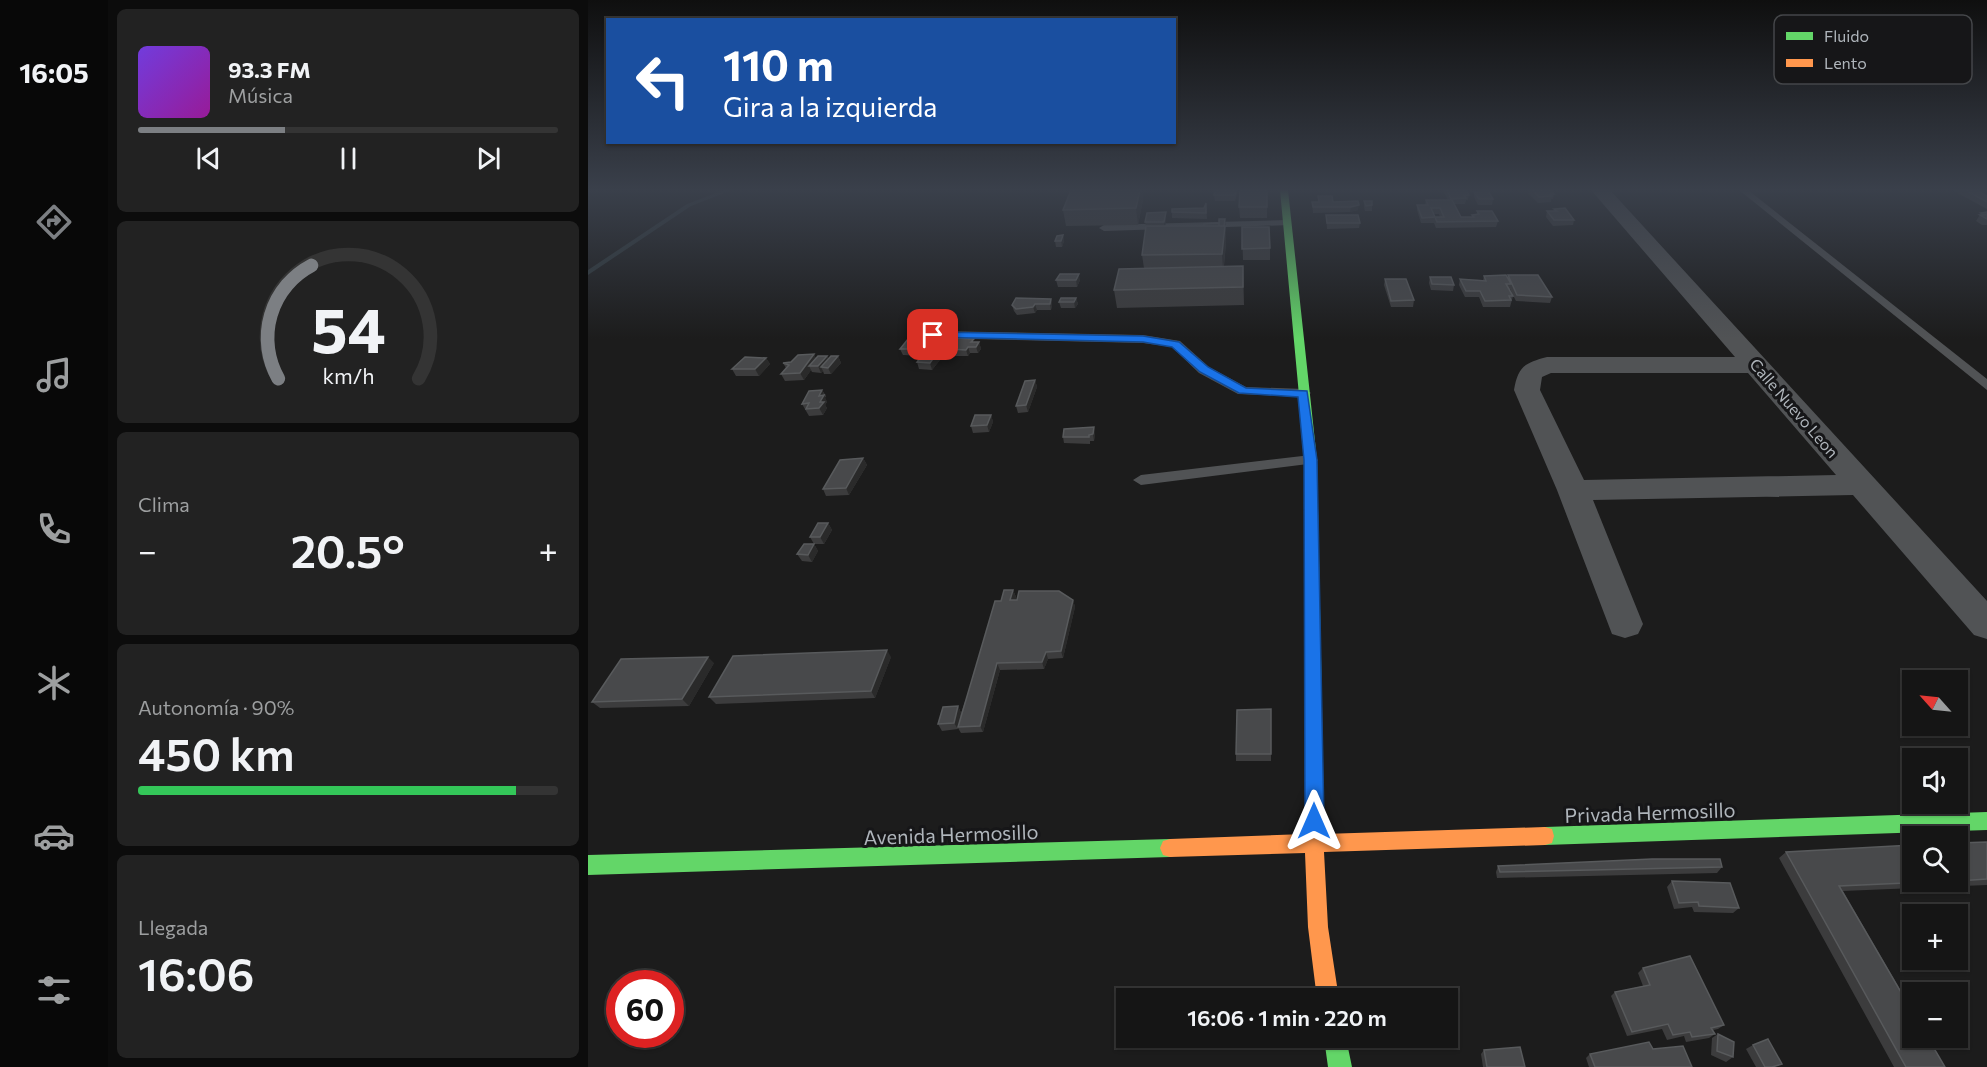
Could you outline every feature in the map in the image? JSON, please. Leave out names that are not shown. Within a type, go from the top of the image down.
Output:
[{"type":"main road","points":[[1289,240],[1311,460],[1315,844],[1321,963],[1326,988]]},
{"type":"main road","name":"Privada Hermosillo","points":[[1315,844],[1987,821]]},
{"type":"main road","name":"Avenida Hermosillo","points":[[588,865],[1315,844]]},
{"type":"main road","points":[[1337,1048],[1340,1067]]},
{"type":"street","name":"Calle Nuevo Leon","points":[[1645,240],[1987,625]]},
{"type":"street","points":[[1625,624],[1573,490],[1527,390],[1530,373],[1547,365],[1757,365]]},
{"type":"street","points":[[1573,490],[1862,486]]},
{"type":"lane","points":[[1805,240],[1987,386]]},
{"type":"lane","points":[[933,335],[1143,339],[1176,344],[1204,369],[1243,391],[1304,393]]},
{"type":"lane","points":[[1141,480],[1311,460]]},
{"type":"building","points":[[1144,240],[1224,240],[1222,254],[1142,255]]},
{"type":"building","points":[[1242,240],[1270,240],[1270,248],[1242,249]]},
{"type":"building","points":[[1243,266],[1243,287],[1114,290],[1119,269]]},
{"type":"building","points":[[1060,274],[1079,274],[1076,280],[1056,280]]},
{"type":"building","points":[[1506,275],[1511,284],[1506,284],[1513,296],[1509,296],[1511,300],[1485,301],[1480,291],[1466,291],[1460,279],[1486,281],[1484,276]]},
{"type":"building","points":[[1508,275],[1538,275],[1552,297],[1517,295]]},
{"type":"building","points":[[1430,277],[1451,277],[1454,285],[1432,284]]},
{"type":"building","points":[[1385,279],[1406,279],[1414,300],[1391,301]]},
{"type":"building","points":[[1016,298],[1051,299],[1050,304],[1035,304],[1033,307],[1016,309],[1012,305]]},
{"type":"building","points":[[1061,298],[1076,298],[1074,302],[1059,302]]},
{"type":"building","points":[[955,338],[974,339],[971,342],[979,342],[976,347],[968,347],[966,350],[950,349]]},
{"type":"building","points":[[908,339],[925,340],[917,349],[900,349]]},
{"type":"building","points":[[928,348],[940,349],[930,363],[917,362]]},
{"type":"building","points":[[814,354],[800,373],[781,374],[789,365],[783,363],[791,362],[798,355]]},
{"type":"building","points":[[818,356],[827,356],[818,366],[809,366]]},
{"type":"building","points":[[831,356],[838,356],[828,368],[821,367]]},
{"type":"building","points":[[745,357],[766,358],[755,369],[732,369]]},
{"type":"building","points":[[1035,380],[1026,405],[1016,406],[1025,381]]},
{"type":"building","points":[[822,390],[819,396],[824,395],[820,402],[824,402],[819,408],[806,409],[809,403],[802,404],[809,391]]},
{"type":"building","points":[[975,415],[991,415],[987,425],[971,426]]},
{"type":"building","points":[[1094,427],[1093,434],[1089,437],[1063,437],[1064,429]]},
{"type":"building","points":[[863,458],[846,488],[823,489],[840,460]]},
{"type":"building","points":[[818,523],[828,523],[820,537],[810,537]]},
{"type":"building","points":[[804,544],[814,544],[808,555],[797,554]]},
{"type":"building","points":[[1004,590],[1013,590],[1010,600],[1017,600],[1019,591],[1059,591],[1073,600],[1061,651],[1046,652],[1042,662],[997,663],[980,726],[958,727],[995,601],[1001,601]]},
{"type":"building","points":[[887,650],[871,691],[709,697],[733,656]]},
{"type":"building","points":[[708,657],[682,699],[592,702],[621,659]]},
{"type":"building","points":[[958,706],[954,723],[938,724],[943,707]]},
{"type":"building","points":[[1271,709],[1271,754],[1236,754],[1237,710]]},
{"type":"building","points":[[1987,842],[1987,879],[1968,880],[1968,843]]},
{"type":"building","points":[[1902,846],[1902,883],[1839,886],[1902,994],[1902,1048],[1934,1048],[1945,1067],[1906,1067],[1786,852]]},
{"type":"building","points":[[1652,859],[1720,859],[1722,867],[1500,872],[1498,866]]},
{"type":"building","points":[[1672,881],[1730,883],[1739,908],[1699,906],[1698,902],[1679,903]]},
{"type":"building","points":[[1690,956],[1724,1025],[1711,1028],[1715,1034],[1692,1037],[1690,1032],[1673,1035],[1668,1024],[1632,1032],[1615,992],[1650,985],[1643,968]]},
{"type":"building","points":[[1718,1034],[1734,1042],[1733,1057],[1717,1051]]},
{"type":"building","points":[[1768,1039],[1782,1064],[1765,1067],[1753,1045]]},
{"type":"building","points":[[1649,1042],[1653,1049],[1683,1046],[1692,1067],[1595,1067],[1590,1054]]},
{"type":"building","points":[[1520,1047],[1525,1067],[1487,1067],[1484,1050]]},
{"type":"waterway","points":[[588,273],[637,240]]},
{"type":"traffic: fast","points":[[1289,240],[1311,460],[1314,706]]},
{"type":"traffic: fast","points":[[1545,836],[1987,821]]},
{"type":"traffic: fast","points":[[588,865],[1170,848]]},
{"type":"traffic: fast","points":[[1337,1048],[1340,1067]]},
{"type":"traffic: slow","points":[[1314,706],[1315,890],[1326,988]]},
{"type":"traffic: slow","points":[[1170,848],[1545,836]]},
{"type":"route","points":[[933,335],[1143,339],[1176,344],[1204,369],[1243,391],[1304,393],[1311,460],[1314,821]]}]
